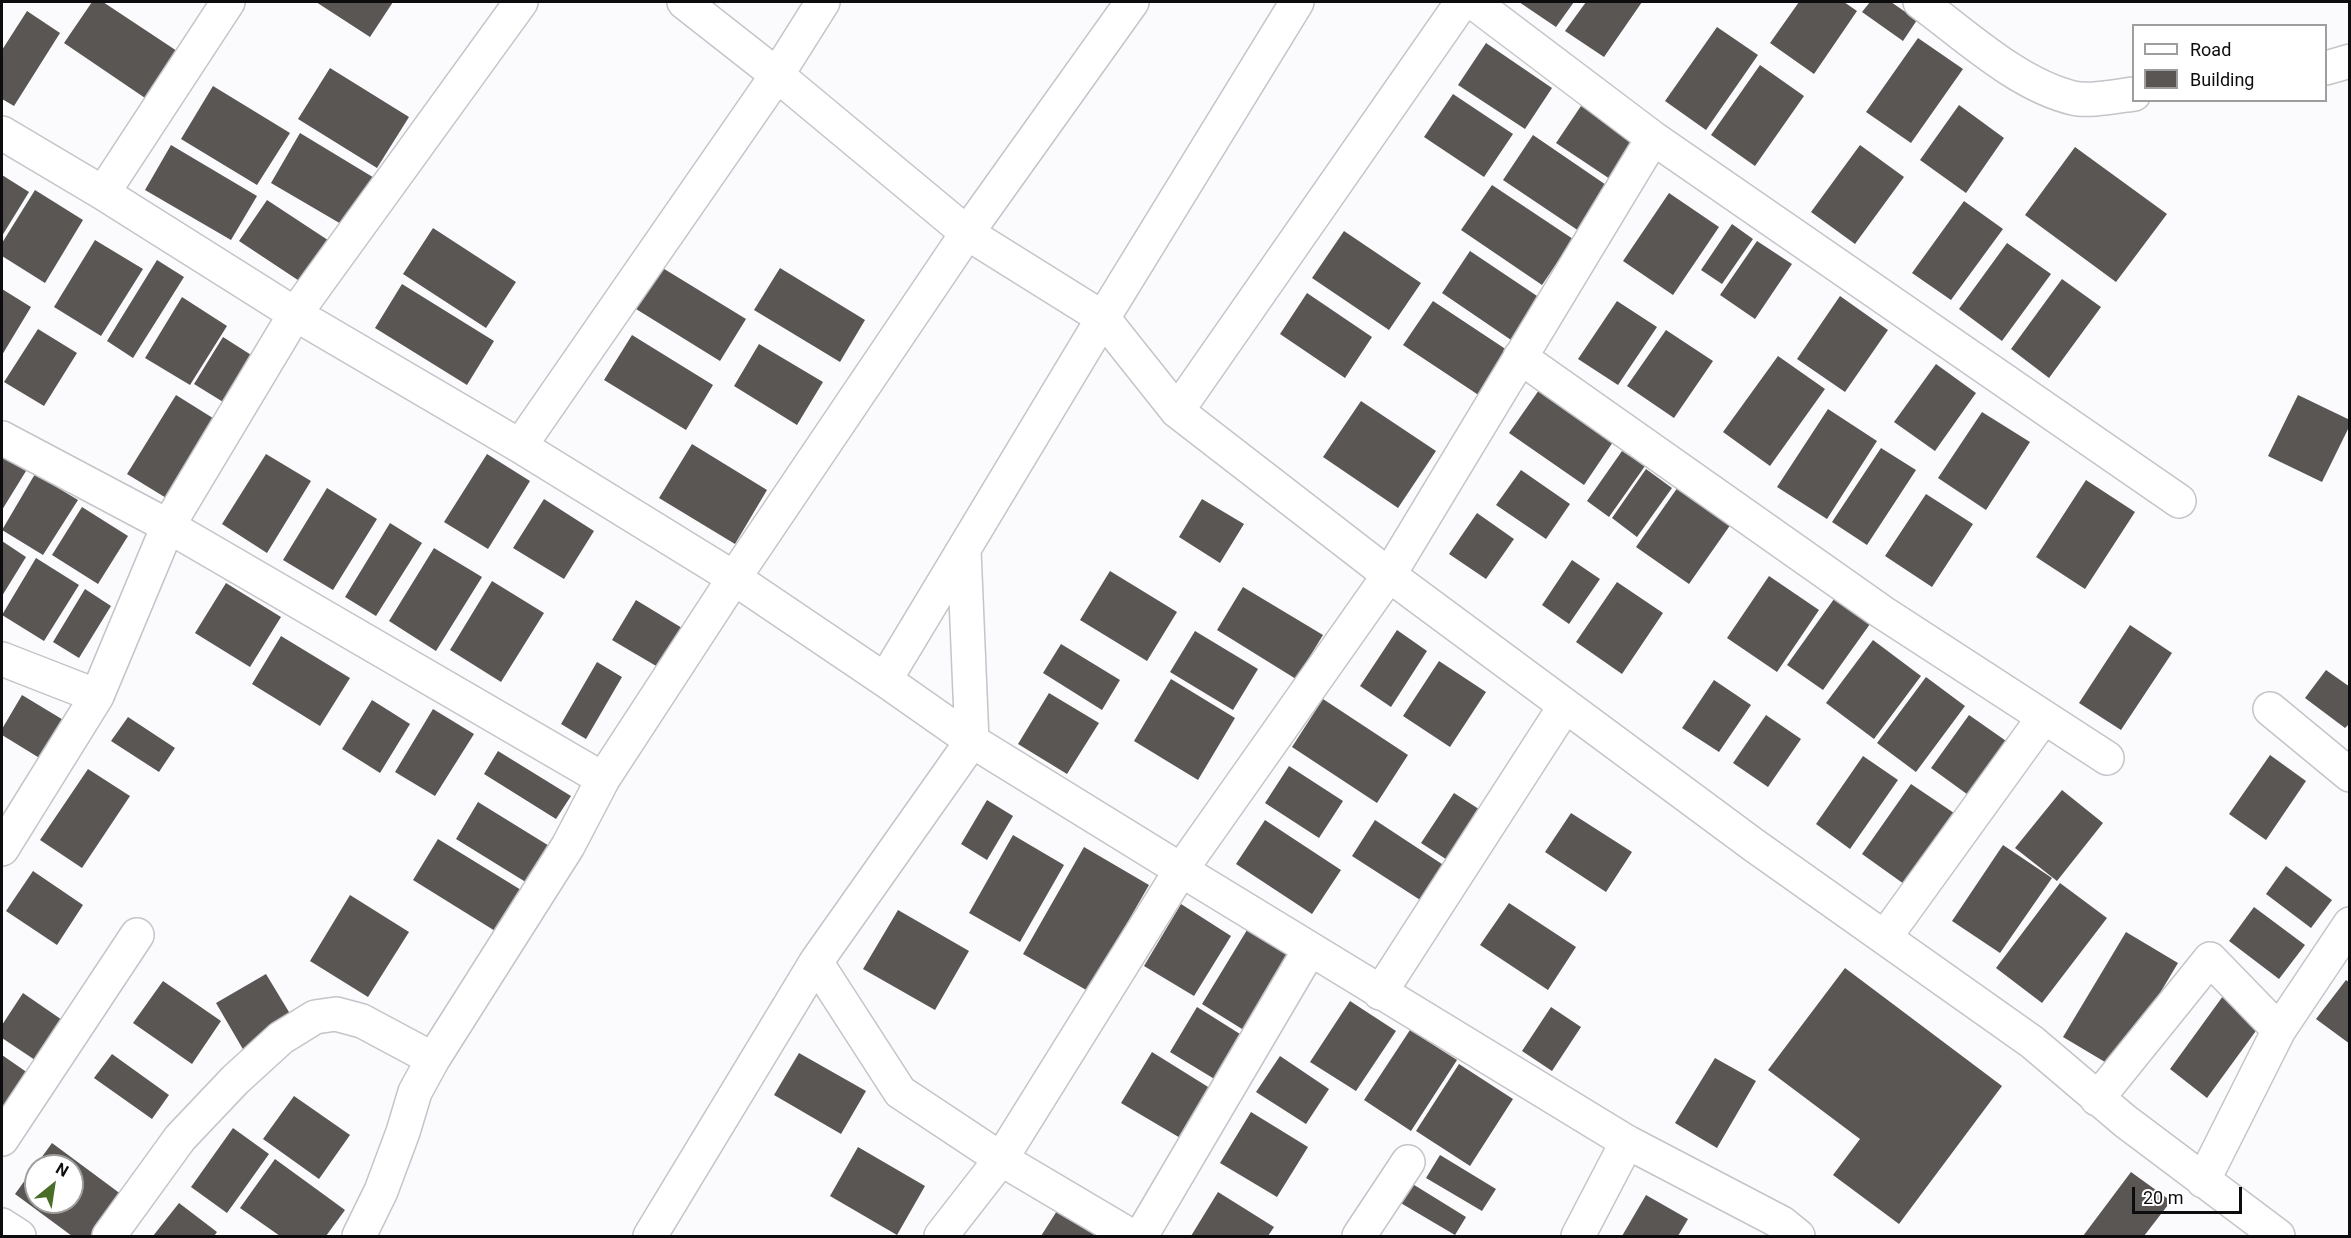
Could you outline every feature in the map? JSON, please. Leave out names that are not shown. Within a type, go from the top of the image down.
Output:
[{"type":"street","points":[[103,193],[228,2]]},
{"type":"street","points":[[2,849],[97,696],[168,526],[295,314],[521,2]]},
{"type":"street","points":[[684,2],[777,75],[967,233],[1103,318],[1177,411],[1389,575],[1565,706],[1755,846],[2032,1042],[2097,1099],[2278,1236]]},
{"type":"street","points":[[520,446],[777,75],[823,2]]},
{"type":"street","points":[[359,1236],[381,1191],[403,1132],[414,1092],[568,846],[603,779],[734,578],[967,233],[1132,2]]},
{"type":"street","points":[[885,680],[1297,2]]},
{"type":"street","points":[[1177,411],[1462,2]]},
{"type":"street","points":[[1473,2],[1653,138],[2179,501]]},
{"type":"street","points":[[1920,2],[1997,60],[2035,84],[2075,99],[2132,94]]},
{"type":"street","points":[[2327,67],[2349,61]]},
{"type":"street","points":[[2,133],[103,193],[295,314],[520,446],[734,578],[972,741],[1380,993],[1627,1142],[1782,1223],[1798,1236]]},
{"type":"street","points":[[941,1236],[1001,1159],[1181,870],[1389,575],[1653,138]]},
{"type":"street","points":[[1520,357],[1882,612],[2107,759]]},
{"type":"street","points":[[2,438],[168,526],[603,779]]},
{"type":"street","points":[[650,1236],[816,962],[972,741],[964,550]]},
{"type":"street","points":[[2,659],[97,696]]},
{"type":"street","points":[[1380,993],[1565,706]]},
{"type":"street","points":[[2270,708],[2349,775]]},
{"type":"street","points":[[1884,937],[2044,717]]},
{"type":"street","points":[[2203,1180],[2279,1030],[2349,924]]},
{"type":"street","points":[[2,1139],[137,935]]},
{"type":"street","points":[[1141,1236],[1310,949]]},
{"type":"street","points":[[2097,1099],[2210,959],[2279,1030]]},
{"type":"street","points":[[816,962],[900,1092],[1001,1159],[1131,1236]]},
{"type":"street","points":[[108,1236],[180,1138],[235,1080],[281,1038],[315,1017],[336,1014],[362,1021],[433,1059]]},
{"type":"street","points":[[1578,1236],[1627,1142]]},
{"type":"street","points":[[1359,1236],[1408,1162]]},
{"type":"street","points":[[2,1225],[19,1236]]},
{"type":"building","points":[[92,2],[103,2],[180,53],[148,100],[64,43]]},
{"type":"building","points":[[316,2],[393,2],[370,37]]},
{"type":"building","points":[[1519,2],[1574,2],[1556,27]]},
{"type":"building","points":[[1586,2],[1642,2],[1604,57],[1565,31]]},
{"type":"building","points":[[1799,2],[1844,2],[1857,11],[1814,74],[1770,43]]},
{"type":"building","points":[[1870,2],[1891,2],[1917,20],[1903,41],[1862,12]]},
{"type":"building","points":[[27,11],[60,33],[14,106],[2,99],[2,50]]},
{"type":"building","points":[[1717,27],[1758,55],[1706,130],[1665,101]]},
{"type":"building","points":[[1918,38],[1963,69],[1911,143],[1866,112]]},
{"type":"building","points":[[1486,43],[1552,88],[1525,129],[1458,85]]},
{"type":"building","points":[[1760,65],[1804,96],[1755,166],[1711,135]]},
{"type":"building","points":[[330,68],[409,117],[377,168],[298,119]]},
{"type":"building","points":[[213,86],[290,133],[257,185],[181,139]]},
{"type":"building","points":[[1453,94],[1513,134],[1484,177],[1424,137]]},
{"type":"building","points":[[1959,105],[2004,138],[1966,193],[1920,160]]},
{"type":"building","points":[[1581,106],[1638,143],[1613,181],[1556,143]]},
{"type":"building","points":[[300,133],[376,179],[348,228],[271,183]]},
{"type":"building","points":[[1533,135],[1612,189],[1582,233],[1503,180]]},
{"type":"building","points":[[171,145],[257,196],[231,240],[145,190]]},
{"type":"building","points":[[1860,145],[1904,177],[1855,244],[1811,212]]},
{"type":"building","points":[[2075,147],[2167,214],[2116,282],[2025,215]]},
{"type":"building","points":[[2,175],[29,192],[2,236]]},
{"type":"building","points":[[1492,185],[1573,239],[1542,285],[1461,230]]},
{"type":"building","points":[[35,190],[83,220],[45,283],[2,256],[2,243]]},
{"type":"building","points":[[1669,193],[1719,227],[1673,295],[1623,261]]},
{"type":"building","points":[[267,200],[343,250],[316,292],[239,241]]},
{"type":"building","points":[[1964,201],[2003,229],[1951,300],[1912,273]]},
{"type":"building","points":[[1732,224],[1753,239],[1722,284],[1701,270]]},
{"type":"building","points":[[433,228],[516,282],[486,328],[403,274]]},
{"type":"building","points":[[1344,231],[1421,283],[1389,330],[1312,278]]},
{"type":"building","points":[[95,240],[143,269],[101,336],[54,307]]},
{"type":"building","points":[[1757,241],[1792,264],[1755,319],[1720,295]]},
{"type":"building","points":[[2007,243],[2051,274],[2002,341],[1959,309]]},
{"type":"building","points":[[1470,251],[1546,302],[1517,344],[1442,293]]},
{"type":"building","points":[[157,260],[184,277],[133,358],[107,341]]},
{"type":"building","points":[[661,267],[746,319],[720,361],[636,309]]},
{"type":"building","points":[[780,268],[865,320],[840,362],[754,310]]},
{"type":"building","points":[[2062,279],[2101,307],[2049,378],[2011,349]]},
{"type":"building","points":[[402,284],[494,341],[467,385],[375,328]]},
{"type":"building","points":[[2,289],[31,307],[2,355]]},
{"type":"building","points":[[1307,293],[1372,337],[1345,378],[1280,334]]},
{"type":"building","points":[[1840,296],[1888,330],[1845,392],[1797,359]]},
{"type":"building","points":[[182,297],[227,326],[190,385],[145,358]]},
{"type":"building","points":[[1433,301],[1510,352],[1480,396],[1403,345]]},
{"type":"building","points":[[1617,301],[1657,327],[1618,385],[1578,359]]},
{"type":"building","points":[[38,329],[77,353],[44,406],[4,382]]},
{"type":"building","points":[[1666,330],[1713,361],[1674,418],[1627,386]]},
{"type":"building","points":[[632,335],[713,385],[686,430],[604,380]]},
{"type":"building","points":[[223,337],[270,367],[241,413],[194,384]]},
{"type":"building","points":[[759,344],[823,382],[797,425],[734,386]]},
{"type":"building","points":[[1778,356],[1825,389],[1770,466],[1723,432]]},
{"type":"building","points":[[1936,364],[1976,393],[1935,451],[1894,422]]},
{"type":"building","points":[[1539,390],[1613,442],[1584,485],[1509,433]]},
{"type":"building","points":[[176,395],[224,425],[176,504],[127,474]]},
{"type":"building","points":[[2298,395],[2350,420],[2350,425],[2322,482],[2268,456]]},
{"type":"building","points":[[1361,401],[1436,451],[1398,508],[1323,457]]},
{"type":"building","points":[[1828,409],[1877,441],[1827,519],[1777,487]]},
{"type":"building","points":[[1982,412],[2030,442],[1986,510],[1938,478]]},
{"type":"building","points":[[692,444],[767,490],[735,544],[659,498]]},
{"type":"building","points":[[1881,448],[1916,470],[1867,545],[1832,522]]},
{"type":"building","points":[[1622,451],[1645,466],[1609,517],[1587,501]]},
{"type":"building","points":[[266,454],[311,481],[267,553],[222,524]]},
{"type":"building","points":[[487,454],[530,481],[488,549],[444,522]]},
{"type":"building","points":[[2,457],[26,471],[2,510]]},
{"type":"building","points":[[1646,469],[1672,488],[1637,537],[1612,518]]},
{"type":"building","points":[[1521,470],[1570,504],[1546,539],[1496,505]]},
{"type":"building","points":[[35,474],[78,500],[43,555],[2,530]]},
{"type":"building","points":[[2086,480],[2135,512],[2085,589],[2036,557]]},
{"type":"building","points":[[1678,487],[1731,524],[1689,584],[1636,547]]},
{"type":"building","points":[[327,488],[377,519],[333,590],[283,560]]},
{"type":"building","points":[[1926,494],[1973,524],[1932,587],[1885,556]]},
{"type":"building","points":[[544,499],[594,531],[564,579],[513,548]]},
{"type":"building","points":[[1202,499],[1244,524],[1220,563],[1179,537]]},
{"type":"building","points":[[82,507],[128,536],[98,584],[52,555]]},
{"type":"building","points":[[1477,513],[1514,539],[1486,579],[1449,554]]},
{"type":"building","points":[[390,523],[422,543],[376,616],[345,597]]},
{"type":"building","points":[[2,541],[26,557],[2,596]]},
{"type":"building","points":[[434,548],[482,577],[436,651],[389,621]]},
{"type":"building","points":[[36,558],[79,585],[44,641],[2,615]]},
{"type":"building","points":[[1572,560],[1600,579],[1569,624],[1542,605]]},
{"type":"building","points":[[1110,571],[1177,612],[1147,661],[1080,620]]},
{"type":"building","points":[[1769,576],[1819,610],[1777,672],[1727,638]]},
{"type":"building","points":[[492,581],[544,613],[501,682],[450,650]]},
{"type":"building","points":[[1617,582],[1663,613],[1622,674],[1576,642]]},
{"type":"building","points":[[226,583],[281,617],[250,667],[195,633]]},
{"type":"building","points":[[1243,587],[1323,635],[1296,679],[1217,630]]},
{"type":"building","points":[[85,589],[111,606],[79,658],[53,642]]},
{"type":"building","points":[[1834,599],[1870,624],[1823,690],[1787,665]]},
{"type":"building","points":[[636,600],[687,631],[663,670],[612,640]]},
{"type":"building","points":[[2130,625],[2172,653],[2121,730],[2079,703]]},
{"type":"building","points":[[1397,630],[1427,651],[1391,707],[1360,686]]},
{"type":"building","points":[[1195,631],[1258,669],[1233,710],[1170,672]]},
{"type":"building","points":[[281,636],[350,678],[320,726],[252,684]]},
{"type":"building","points":[[1873,640],[1921,676],[1874,739],[1826,703]]},
{"type":"building","points":[[1061,644],[1120,680],[1102,710],[1043,673]]},
{"type":"building","points":[[1439,661],[1486,692],[1450,747],[1403,716]]},
{"type":"building","points":[[597,662],[622,677],[586,739],[561,724]]},
{"type":"building","points":[[2326,670],[2350,687],[2350,723],[2345,728],[2305,698]]},
{"type":"building","points":[[1926,677],[1965,706],[1916,772],[1877,743]]},
{"type":"building","points":[[1171,679],[1235,718],[1198,780],[1134,741]]},
{"type":"building","points":[[1714,680],[1751,705],[1719,752],[1682,728]]},
{"type":"building","points":[[1049,693],[1099,723],[1067,774],[1018,744]]},
{"type":"building","points":[[22,695],[70,724],[46,762],[2,735],[2,729]]},
{"type":"building","points":[[1323,699],[1408,755],[1377,803],[1292,747]]},
{"type":"building","points":[[372,700],[410,724],[380,773],[342,749]]},
{"type":"building","points":[[433,709],[474,734],[435,796],[395,772]]},
{"type":"building","points":[[1766,715],[1801,739],[1768,787],[1733,763]]},
{"type":"building","points":[[1969,715],[2009,743],[1971,797],[1931,768]]},
{"type":"building","points":[[128,717],[175,748],[159,772],[111,741]]},
{"type":"building","points":[[498,751],[571,796],[556,819],[484,774]]},
{"type":"building","points":[[2270,755],[2306,781],[2266,840],[2229,814]]},
{"type":"building","points":[[1863,756],[1898,780],[1850,849],[1816,824]]},
{"type":"building","points":[[1289,766],[1343,801],[1319,838],[1265,803]]},
{"type":"building","points":[[88,769],[130,796],[82,868],[40,840]]},
{"type":"building","points":[[1911,784],[1954,813],[1904,884],[1862,854]]},
{"type":"building","points":[[2062,790],[2103,823],[2057,881],[2015,848]]},
{"type":"building","points":[[1454,793],[1499,822],[1466,872],[1421,843]]},
{"type":"building","points":[[987,800],[1013,816],[987,860],[961,844]]},
{"type":"building","points":[[478,802],[559,852],[537,889],[456,839]]},
{"type":"building","points":[[1571,813],[1632,852],[1606,892],[1545,852]]},
{"type":"building","points":[[1265,820],[1341,870],[1312,914],[1236,864]]},
{"type":"building","points":[[1375,820],[1451,870],[1428,905],[1352,856]]},
{"type":"building","points":[[1013,835],[1064,865],[1020,942],[969,913]]},
{"type":"building","points":[[438,839],[526,893],[500,934],[413,880]]},
{"type":"building","points":[[2003,845],[2052,878],[2000,953],[1952,921]]},
{"type":"building","points":[[1084,847],[1149,885],[1088,991],[1023,954]]},
{"type":"building","points":[[2286,866],[2332,900],[2311,928],[2266,894]]},
{"type":"building","points":[[33,871],[83,905],[57,945],[6,911]]},
{"type":"building","points":[[2060,883],[2107,918],[2042,1003],[1996,968]]},
{"type":"building","points":[[350,895],[409,932],[368,997],[310,961]]},
{"type":"building","points":[[1509,903],[1576,947],[1548,990],[1480,945]]},
{"type":"building","points":[[1181,904],[1231,936],[1194,996],[1144,966]]},
{"type":"building","points":[[2254,907],[2305,945],[2279,979],[2229,941]]},
{"type":"building","points":[[898,910],[969,951],[935,1010],[863,969]]},
{"type":"building","points":[[1247,930],[1296,960],[1250,1034],[1202,1004]]},
{"type":"building","points":[[2126,932],[2178,963],[2115,1068],[2063,1037]]},
{"type":"building","points":[[1845,968],[2002,1086],[1899,1224],[1833,1175],[1860,1139],[1768,1070]]},
{"type":"building","points":[[266,974],[295,1022],[244,1051],[216,1003]]},
{"type":"building","points":[[2346,980],[2350,983],[2350,1044],[2316,1019]]},
{"type":"building","points":[[163,981],[221,1021],[192,1064],[133,1023]]},
{"type":"building","points":[[2231,985],[2269,1013],[2207,1098],[2170,1069]]},
{"type":"building","points":[[23,993],[65,1022],[38,1062],[2,1038],[2,1025]]},
{"type":"building","points":[[1350,1001],[1396,1031],[1356,1091],[1310,1062]]},
{"type":"building","points":[[1197,1007],[1248,1039],[1221,1083],[1170,1052]]},
{"type":"building","points":[[1551,1007],[1581,1027],[1552,1071],[1522,1051]]},
{"type":"building","points":[[1410,1030],[1457,1060],[1411,1131],[1364,1100]]},
{"type":"building","points":[[1152,1052],[1213,1090],[1182,1139],[1121,1103]]},
{"type":"building","points":[[799,1053],[866,1091],[841,1134],[774,1095]]},
{"type":"building","points":[[112,1054],[169,1095],[152,1119],[94,1078]]},
{"type":"building","points":[[2,1055],[38,1080],[2,1122]]},
{"type":"building","points":[[1280,1056],[1329,1089],[1306,1124],[1256,1092]]},
{"type":"building","points":[[1715,1058],[1756,1081],[1717,1148],[1675,1123]]},
{"type":"building","points":[[1459,1064],[1513,1099],[1470,1166],[1416,1131]]},
{"type":"building","points":[[294,1096],[350,1135],[319,1179],[263,1139]]},
{"type":"building","points":[[1251,1112],[1308,1147],[1277,1197],[1220,1163]]},
{"type":"building","points":[[233,1128],[269,1154],[227,1213],[191,1187]]},
{"type":"building","points":[[52,1143],[67,1154],[44,1154]]},
{"type":"building","points":[[858,1147],[925,1186],[897,1235],[830,1196]]},
{"type":"building","points":[[1440,1155],[1496,1189],[1482,1211],[1426,1178]]},
{"type":"building","points":[[275,1159],[345,1210],[326,1236],[280,1236],[240,1208]]},
{"type":"building","points":[[84,1167],[137,1206],[114,1236],[72,1236],[42,1214],[84,1214]]},
{"type":"building","points":[[2131,1172],[2171,1201],[2144,1236],[2083,1236]]},
{"type":"building","points":[[24,1182],[24,1201],[15,1194]]},
{"type":"building","points":[[1411,1183],[1466,1217],[1455,1235],[1399,1202]]},
{"type":"building","points":[[1218,1192],[1274,1227],[1268,1236],[1191,1236]]},
{"type":"building","points":[[1646,1195],[1688,1219],[1678,1236],[1622,1236]]},
{"type":"building","points":[[179,1203],[217,1232],[214,1236],[153,1236]]},
{"type":"building","points":[[1062,1203],[1117,1236],[1041,1236]]}]
